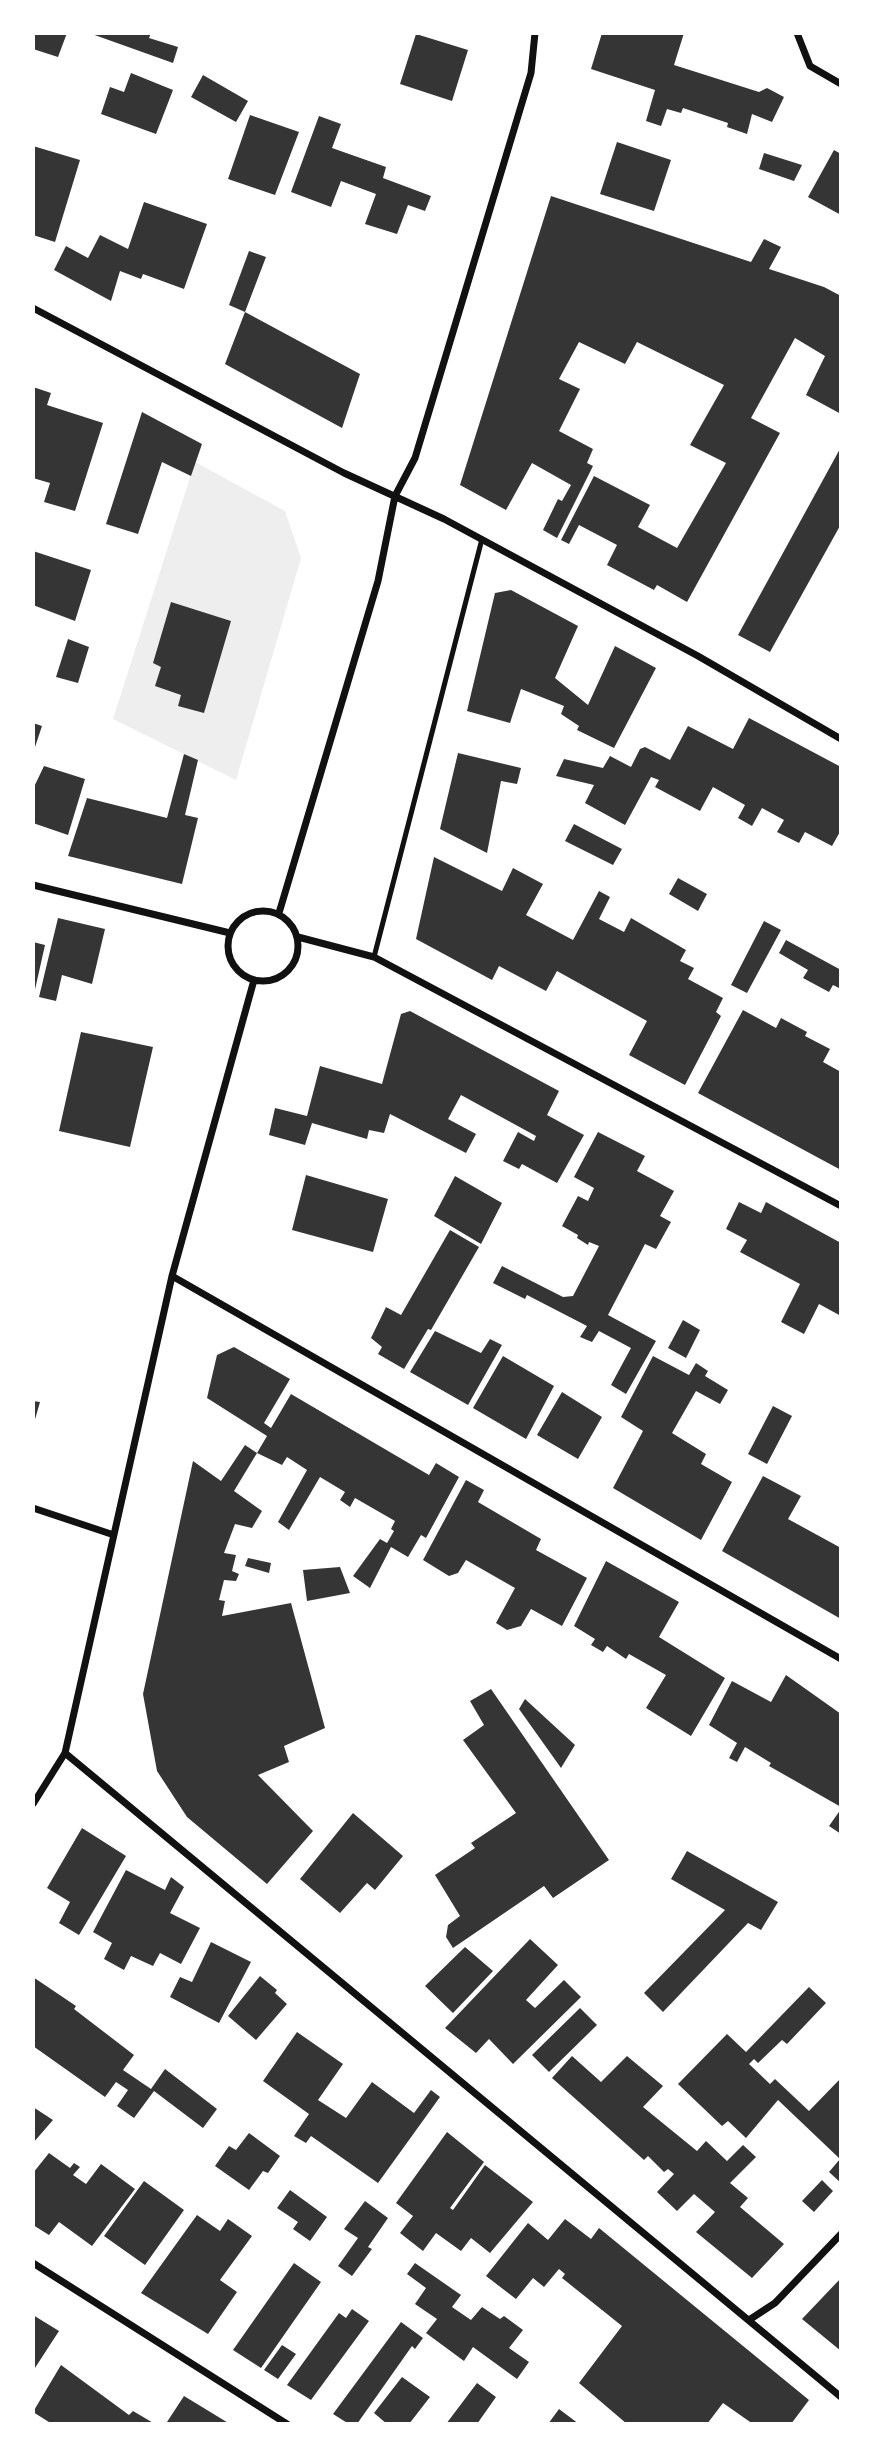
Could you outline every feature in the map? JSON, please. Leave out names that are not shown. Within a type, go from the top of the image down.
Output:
[{"type":"street","points":[[279,913],[378,582],[395,496],[415,458],[424,432],[531,73],[535,33]]},
{"type":"street","points":[[797,33],[810,66],[841,85]]},
{"type":"street","points":[[33,309],[324,463],[482,539],[698,656],[841,739]]},
{"type":"street","points":[[33,885],[230,933]]},
{"type":"street","points":[[255,911],[279,913],[287,919],[298,937],[299,949],[288,971],[278,978],[254,980],[232,962],[228,953],[230,933],[245,915],[255,911]]},
{"type":"street","points":[[298,937],[374,957],[841,1206]]},
{"type":"street","points":[[33,1804],[65,1753],[172,1276],[254,980]]},
{"type":"street","points":[[172,1276],[841,1659]]},
{"type":"street","points":[[33,1508],[114,1535]]},
{"type":"street","points":[[65,1753],[841,2396]]},
{"type":"street","points":[[749,2320],[775,2303],[841,2234]]},
{"type":"street","points":[[33,2263],[287,2424]]},
{"type":"lane","points":[[374,957],[482,539]]},
{"type":"shaded area","points":[[195,462],[285,511],[301,558],[236,780],[113,719]]},
{"type":"building","points":[[33,33],[67,33],[58,57],[33,49]]},
{"type":"building","points":[[89,33],[151,33],[149,38],[178,47],[173,63]]},
{"type":"building","points":[[602,33],[684,33],[674,65],[759,92],[767,88],[784,97],[772,122],[752,114],[747,134],[727,127],[728,123],[683,108],[681,113],[667,109],[661,126],[646,121],[655,90],[591,69]]},
{"type":"building","points":[[416,34],[468,50],[452,101],[400,84]]},
{"type":"building","points":[[131,73],[173,90],[156,134],[101,114],[110,87],[124,92]]},
{"type":"building","points":[[203,75],[248,101],[236,122],[191,97]]},
{"type":"building","points":[[250,115],[299,132],[275,195],[228,179]]},
{"type":"building","points":[[319,116],[341,124],[332,148],[386,167],[383,178],[431,196],[425,211],[408,205],[397,234],[365,224],[376,194],[341,181],[331,207],[291,192]]},
{"type":"building","points":[[617,142],[671,160],[654,211],[600,194]]},
{"type":"building","points":[[33,146],[80,160],[55,242],[33,235]]},
{"type":"building","points":[[834,150],[841,154],[841,215],[808,197]]},
{"type":"building","points":[[764,153],[802,165],[794,181],[759,169]]},
{"type":"building","points":[[551,196],[751,262],[764,239],[781,247],[769,269],[824,287],[841,296],[841,414],[806,395],[825,356],[795,338],[751,418],[780,433],[687,602],[657,585],[654,590],[607,565],[617,545],[579,525],[569,544],[561,540],[594,476],[650,505],[638,527],[677,548],[726,463],[690,445],[724,385],[637,342],[625,364],[579,342],[559,379],[580,389],[559,431],[593,449],[587,463],[593,466],[557,538],[543,530],[558,499],[562,501],[571,485],[532,463],[506,510],[460,485]]},
{"type":"building","points":[[144,202],[207,224],[184,289],[143,274],[141,279],[120,271],[111,301],[54,270],[66,246],[88,258],[100,235],[128,249]]},
{"type":"building","points":[[249,251],[266,257],[245,312],[229,305]]},
{"type":"building","points":[[245,312],[360,374],[342,428],[225,364]]},
{"type":"building","points":[[33,387],[51,393],[47,405],[103,423],[75,511],[44,502],[50,483],[33,478]]},
{"type":"building","points":[[142,412],[202,444],[191,476],[162,462],[138,534],[106,524]]},
{"type":"building","points":[[841,447],[841,524],[770,652],[738,635]]},
{"type":"building","points":[[33,551],[91,570],[75,621],[33,605]]},
{"type":"building","points":[[511,590],[578,626],[555,678],[588,705],[615,646],[656,668],[614,748],[577,730],[579,726],[561,714],[564,706],[521,689],[510,723],[467,711],[495,593]]},
{"type":"building","points":[[171,602],[231,621],[204,713],[178,706],[181,695],[155,686],[161,667],[153,663]]},
{"type":"building","points":[[68,639],[89,647],[78,683],[56,677]]},
{"type":"building","points":[[749,718],[841,767],[841,830],[832,846],[805,832],[799,843],[777,832],[784,820],[762,808],[752,826],[738,818],[745,805],[713,787],[700,811],[655,787],[659,780],[651,777],[625,825],[585,803],[594,785],[556,776],[564,759],[603,768],[610,756],[631,767],[640,749],[645,747],[670,760],[688,726],[733,749]]},
{"type":"building","points":[[33,723],[42,726],[34,750],[33,750]]},
{"type":"building","points":[[458,753],[521,768],[517,784],[501,781],[487,853],[440,829]]},
{"type":"building","points":[[184,754],[198,760],[185,815],[198,818],[182,884],[68,856],[87,798],[167,818]]},
{"type":"building","points":[[44,766],[85,779],[68,835],[33,823],[33,789]]},
{"type":"building","points":[[574,824],[622,849],[613,865],[565,841]]},
{"type":"building","points":[[434,857],[502,891],[513,868],[543,884],[526,915],[573,940],[599,891],[610,897],[599,919],[624,932],[631,918],[686,950],[680,961],[694,968],[688,979],[723,998],[716,1012],[721,1016],[685,1085],[629,1055],[647,1021],[557,971],[546,991],[499,966],[492,980],[416,939]]},
{"type":"building","points":[[678,878],[707,894],[698,911],[669,894]]},
{"type":"building","points":[[58,918],[105,929],[92,984],[62,975],[56,1001],[39,997]]},
{"type":"building","points":[[764,921],[781,930],[747,993],[731,985]]},
{"type":"building","points":[[786,940],[841,970],[841,989],[833,985],[829,992],[803,978],[808,970],[779,953]]},
{"type":"building","points":[[33,942],[45,945],[34,994],[33,994]]},
{"type":"building","points":[[743,1010],[776,1028],[781,1018],[807,1032],[805,1036],[830,1049],[823,1062],[841,1072],[841,1170],[698,1093]]},
{"type":"building","points":[[410,1011],[559,1091],[547,1115],[584,1135],[557,1183],[522,1164],[519,1169],[503,1161],[518,1132],[534,1141],[536,1136],[461,1095],[448,1119],[476,1134],[466,1153],[390,1114],[384,1133],[369,1130],[367,1139],[312,1123],[305,1145],[269,1135],[275,1108],[307,1116],[320,1066],[382,1084],[401,1014]]},
{"type":"building","points":[[81,1032],[153,1047],[130,1147],[59,1131]]},
{"type":"building","points":[[598,1132],[645,1156],[637,1171],[674,1191],[660,1216],[671,1222],[656,1249],[645,1244],[608,1315],[656,1341],[626,1394],[611,1385],[631,1348],[599,1331],[592,1342],[580,1337],[587,1326],[527,1295],[525,1299],[493,1283],[502,1266],[563,1297],[573,1296],[599,1246],[589,1242],[588,1245],[577,1238],[578,1235],[562,1226],[578,1196],[588,1201],[594,1188],[574,1177]]},
{"type":"building","points":[[306,1175],[388,1199],[373,1252],[292,1230]]},
{"type":"building","points":[[455,1176],[502,1203],[481,1244],[434,1216]]},
{"type":"building","points":[[739,1202],[761,1213],[766,1202],[841,1243],[841,1316],[819,1304],[804,1334],[781,1322],[800,1284],[740,1252],[747,1240],[726,1229]]},
{"type":"building","points":[[450,1230],[479,1247],[431,1330],[428,1329],[404,1369],[378,1354],[382,1347],[371,1338],[386,1307],[401,1315]]},
{"type":"building","points":[[683,1320],[700,1330],[686,1358],[668,1348]]},
{"type":"building","points":[[435,1331],[481,1353],[490,1339],[502,1345],[468,1405],[410,1372]]},
{"type":"building","points":[[234,1347],[290,1379],[264,1423],[271,1428],[291,1394],[429,1475],[436,1463],[459,1477],[426,1538],[421,1535],[408,1557],[391,1547],[370,1588],[353,1576],[380,1539],[387,1543],[394,1531],[391,1529],[395,1521],[355,1498],[350,1507],[340,1500],[345,1492],[320,1477],[289,1530],[278,1522],[307,1470],[287,1457],[282,1465],[257,1453],[267,1436],[207,1398],[217,1355]]},
{"type":"building","points":[[503,1356],[554,1386],[526,1439],[473,1408]]},
{"type":"building","points":[[653,1356],[689,1375],[696,1363],[708,1371],[705,1376],[728,1390],[720,1404],[696,1391],[672,1433],[706,1454],[701,1464],[732,1482],[701,1540],[613,1488],[643,1431],[621,1417]]},
{"type":"building","points":[[562,1392],[602,1417],[578,1459],[537,1435]]},
{"type":"building","points":[[33,1401],[40,1402],[34,1423],[33,1423]]},
{"type":"building","points":[[773,1406],[792,1416],[767,1464],[748,1454]]},
{"type":"building","points":[[245,1445],[257,1453],[234,1491],[262,1511],[252,1528],[235,1524],[224,1553],[236,1555],[232,1571],[239,1574],[236,1581],[224,1580],[219,1600],[225,1601],[222,1616],[291,1603],[325,1728],[284,1746],[289,1762],[258,1775],[313,1831],[267,1884],[187,1817],[157,1771],[143,1694],[193,1461],[221,1481]]},
{"type":"building","points":[[763,1476],[801,1496],[788,1519],[841,1548],[841,1619],[722,1551]]},
{"type":"building","points":[[466,1480],[484,1490],[478,1502],[541,1539],[536,1550],[587,1578],[562,1626],[531,1609],[521,1626],[507,1630],[496,1623],[515,1588],[466,1560],[458,1573],[449,1576],[423,1560]]},
{"type":"building","points":[[248,1558],[271,1563],[269,1573],[245,1566]]},
{"type":"building","points":[[606,1561],[679,1602],[659,1637],[725,1678],[691,1736],[646,1708],[666,1675],[629,1654],[626,1659],[607,1646],[603,1652],[591,1645],[595,1639],[574,1626]]},
{"type":"building","points":[[340,1567],[350,1593],[307,1601],[303,1570]]},
{"type":"building","points":[[786,1675],[841,1714],[841,1807],[769,1766],[771,1763],[745,1747],[737,1762],[729,1758],[737,1743],[709,1725],[732,1681],[771,1702]]},
{"type":"building","points":[[491,1689],[609,1860],[553,1898],[544,1886],[453,1948],[446,1937],[448,1925],[460,1916],[435,1875],[475,1848],[471,1843],[516,1813],[463,1740],[484,1725],[470,1701]]},
{"type":"building","points":[[525,1699],[575,1745],[561,1768],[519,1709]]},
{"type":"building","points":[[841,1809],[841,1834],[829,1826]]},
{"type":"building","points":[[353,1813],[403,1856],[375,1890],[367,1883],[340,1913],[300,1879]]},
{"type":"building","points":[[82,1828],[126,1856],[79,1935],[59,1923],[70,1902],[47,1888]]},
{"type":"building","points":[[687,1851],[778,1902],[761,1930],[748,1923],[663,2012],[644,1993],[725,1910],[671,1879]]},
{"type":"building","points":[[126,1870],[165,1890],[171,1877],[184,1887],[170,1913],[200,1928],[181,1964],[160,1953],[153,1966],[131,1956],[124,1970],[104,1959],[112,1943],[93,1932]]},
{"type":"building","points":[[530,1939],[558,1965],[526,2000],[535,2008],[564,1980],[581,1997],[513,2064],[489,2039],[476,2053],[445,2028]]},
{"type":"building","points":[[211,1942],[251,1962],[219,2023],[170,1997],[180,1977],[192,1982]]},
{"type":"building","points":[[465,1947],[493,1971],[453,2013],[425,1986]]},
{"type":"building","points":[[260,1976],[277,1990],[275,1993],[287,2004],[256,2040],[228,2016]]},
{"type":"building","points":[[33,1977],[76,2006],[74,2009],[134,2055],[123,2070],[151,2089],[165,2069],[217,2109],[203,2128],[154,2091],[134,2118],[117,2106],[128,2090],[116,2082],[105,2097],[33,2046]]},
{"type":"building","points":[[809,1987],[826,2003],[787,2044],[782,2040],[758,2063],[754,2059],[749,2064],[770,2084],[775,2079],[809,2111],[841,2078],[841,2183],[829,2172],[840,2159],[778,2100],[746,2138],[728,2121],[722,2126],[678,2084],[727,2034],[746,2052]]},
{"type":"building","points":[[580,2008],[597,2025],[549,2072],[532,2055]]},
{"type":"building","points":[[297,2032],[343,2064],[318,2100],[346,2118],[372,2082],[414,2113],[431,2090],[440,2097],[378,2183],[311,2136],[306,2143],[294,2136],[309,2114],[263,2081]]},
{"type":"building","points":[[572,2056],[601,2082],[627,2056],[663,2086],[643,2107],[697,2151],[706,2141],[727,2161],[743,2145],[756,2157],[730,2183],[748,2198],[740,2207],[784,2244],[752,2278],[696,2232],[715,2212],[694,2194],[677,2211],[657,2192],[674,2174],[668,2169],[664,2172],[648,2156],[644,2160],[552,2078]]},
{"type":"building","points":[[33,2107],[53,2120],[33,2143]]},
{"type":"building","points":[[447,2132],[484,2162],[450,2208],[453,2210],[485,2165],[533,2202],[490,2253],[471,2238],[461,2251],[436,2233],[423,2251],[400,2233],[413,2216],[396,2203]]},
{"type":"building","points":[[249,2133],[280,2156],[268,2173],[263,2171],[249,2190],[215,2166],[229,2146],[236,2150]]},
{"type":"building","points":[[49,2153],[70,2168],[74,2163],[80,2167],[73,2175],[86,2184],[101,2164],[135,2189],[92,2246],[59,2222],[49,2235],[33,2225],[33,2173]]},
{"type":"building","points":[[822,2180],[833,2191],[814,2212],[802,2201]]},
{"type":"building","points":[[144,2181],[184,2210],[145,2265],[104,2236]]},
{"type":"building","points":[[290,2190],[327,2217],[310,2241],[293,2229],[298,2222],[277,2208]]},
{"type":"building","points":[[365,2201],[388,2218],[368,2247],[372,2249],[352,2276],[338,2266],[358,2238],[344,2229]]},
{"type":"building","points":[[197,2215],[220,2231],[228,2219],[252,2236],[220,2280],[237,2292],[208,2334],[141,2293]]},
{"type":"building","points":[[565,2219],[591,2239],[599,2228],[809,2400],[791,2424],[753,2424],[723,2403],[707,2424],[627,2424],[579,2383],[622,2326],[562,2278],[565,2274],[559,2269],[544,2287],[533,2278],[516,2299],[486,2276],[528,2223],[548,2240]]},
{"type":"building","points":[[294,2263],[321,2282],[261,2368],[233,2350]]},
{"type":"building","points":[[415,2263],[461,2295],[452,2307],[471,2320],[482,2307],[500,2319],[504,2316],[523,2330],[509,2348],[529,2362],[517,2379],[473,2347],[464,2361],[426,2333],[437,2319],[415,2304],[426,2288],[407,2274]]},
{"type":"building","points":[[841,2278],[841,2351],[802,2319]]},
{"type":"building","points":[[352,2309],[369,2321],[311,2400],[287,2385],[339,2313],[346,2318]]},
{"type":"building","points":[[33,2315],[59,2331],[33,2371]]},
{"type":"building","points":[[401,2322],[423,2338],[415,2349],[412,2346],[357,2424],[349,2424],[333,2414]]},
{"type":"building","points":[[282,2345],[296,2354],[278,2379],[264,2370]]},
{"type":"building","points":[[61,2365],[129,2415],[133,2411],[155,2424],[52,2424],[33,2412]]},
{"type":"building","points":[[402,2377],[430,2397],[409,2424],[387,2424],[374,2413]]},
{"type":"building","points":[[477,2383],[496,2397],[477,2424],[446,2424]]},
{"type":"building","points":[[184,2396],[230,2424],[170,2424],[167,2422]]},
{"type":"building","points":[[559,2409],[579,2424],[548,2424]]}]
